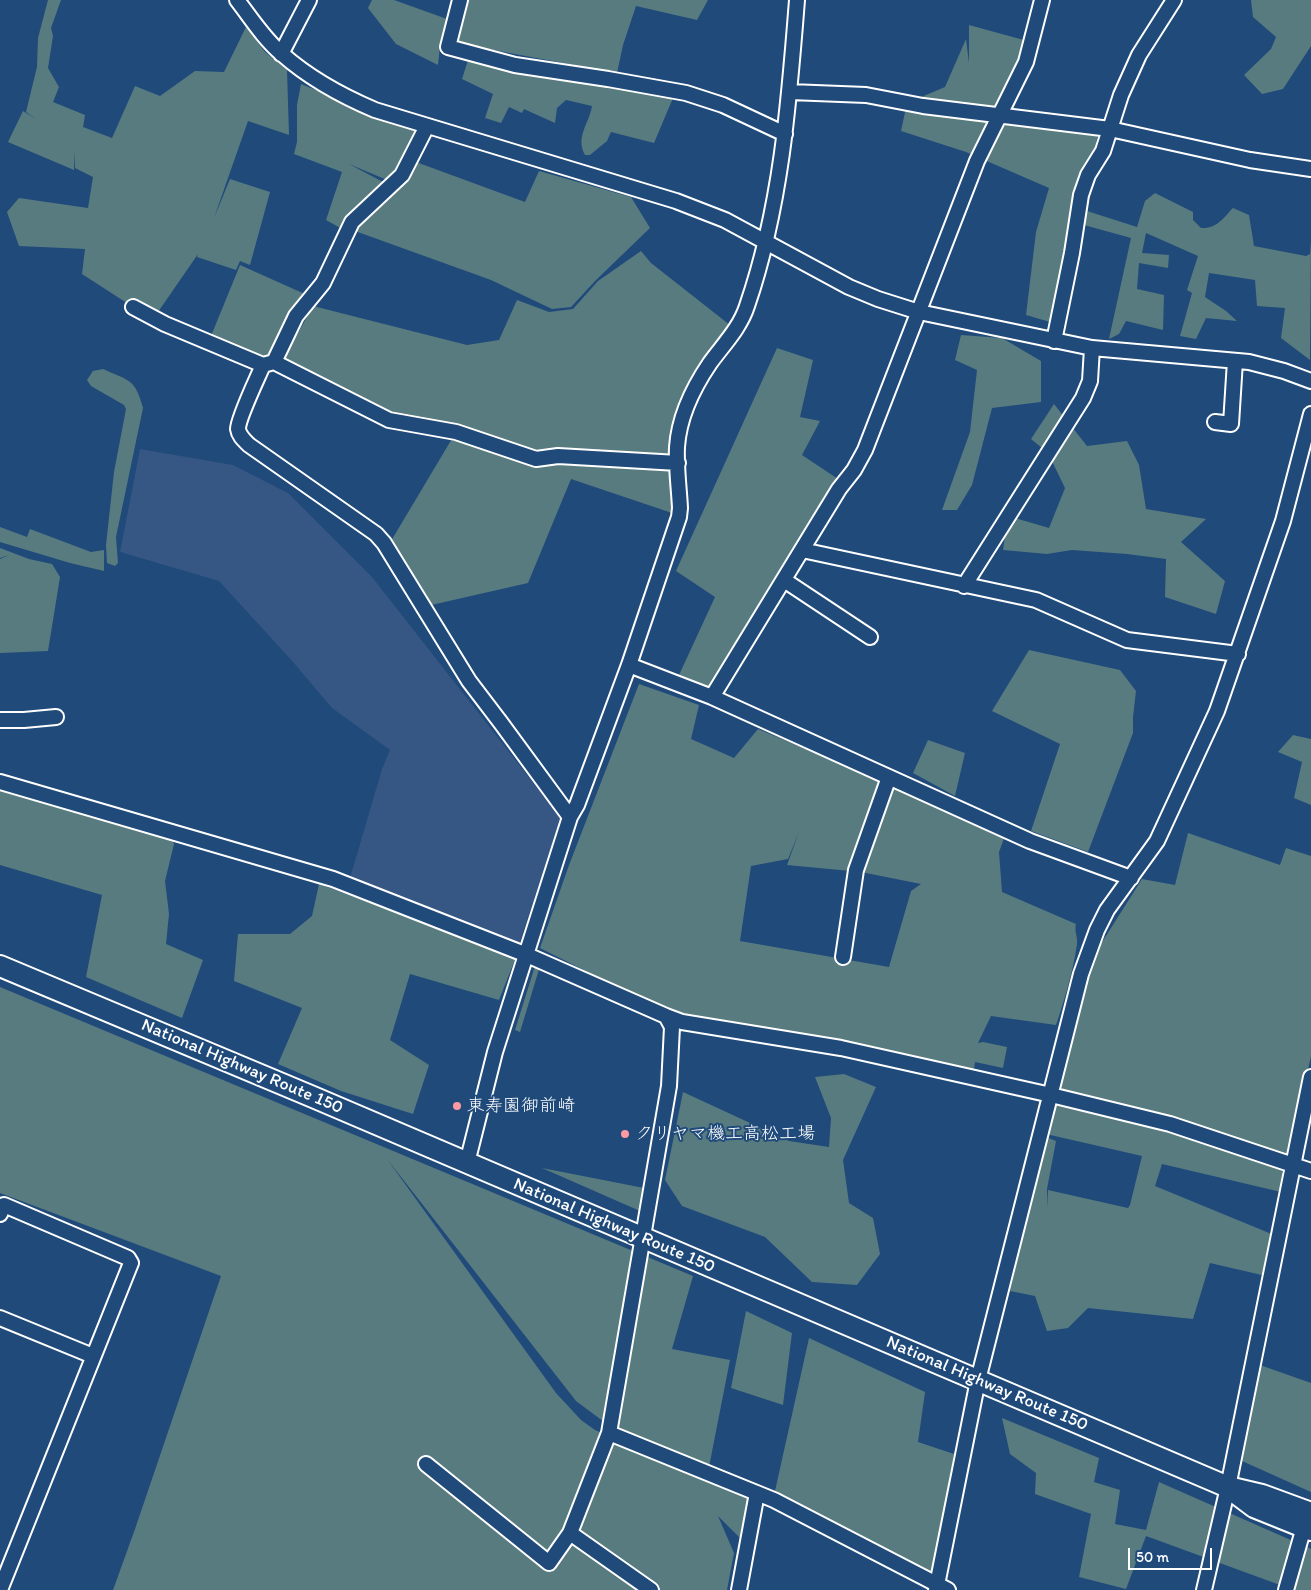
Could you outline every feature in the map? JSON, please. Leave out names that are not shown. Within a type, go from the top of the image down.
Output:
[{"type":"highway","name":"National Highway Route 150","points":[[0,966],[1228,1487],[1254,1507],[1309,1524]]},
{"type":"street","points":[[238,0],[256,26],[281,54],[351,100],[375,110],[676,201],[725,220],[849,287],[878,299],[919,312],[1054,341],[1092,348],[1249,362],[1284,371],[1311,381]]},
{"type":"street","points":[[281,54],[309,0]]},
{"type":"street","points":[[460,0],[448,47],[515,65],[686,93],[723,105],[785,134]]},
{"type":"street","points":[[467,1163],[495,1052],[570,818],[577,805],[629,665],[679,517],[677,446],[684,417],[695,386],[735,329],[746,308],[766,242],[785,134],[797,0]]},
{"type":"street","points":[[712,697],[839,489],[854,470],[865,450],[976,161],[1026,62],[1042,0]]},
{"type":"street","points":[[1054,341],[1072,253],[1081,195],[1088,175],[1103,151],[1121,95],[1139,55],[1174,0]]},
{"type":"street","points":[[790,92],[866,95],[923,106],[1110,129],[1250,160],[1311,169]]},
{"type":"street","points":[[427,126],[402,175],[352,222],[323,283],[296,316],[269,363],[238,428],[241,437],[249,445],[376,534],[384,543],[469,681],[570,818]]},
{"type":"street","points":[[133,307],[165,324],[269,363],[389,420],[456,432],[536,459],[558,456],[678,464]]},
{"type":"street","points":[[964,586],[1083,398],[1090,381],[1092,348]]},
{"type":"street","points":[[1215,422],[1231,424],[1235,361]]},
{"type":"street","points":[[609,1433],[774,1500],[940,1588],[978,1380],[1051,1095],[1073,1001],[1087,956],[1107,910],[1156,841],[1217,711],[1283,521],[1311,414]]},
{"type":"street","points":[[802,550],[1036,600],[1127,640],[1238,654]]},
{"type":"street","points":[[784,580],[870,637]]},
{"type":"street","points":[[629,665],[712,697],[1030,841],[1131,878]]},
{"type":"street","points":[[0,720],[56,717]]},
{"type":"street","points":[[843,957],[856,870],[889,777]]},
{"type":"street","points":[[0,782],[333,879],[527,954],[682,1022],[841,1048],[1051,1095],[1170,1124],[1311,1171]]},
{"type":"street","points":[[426,1464],[549,1563],[570,1533],[609,1433],[669,1086],[672,1027],[666,1016]]},
{"type":"street","points":[[1204,1590],[1228,1487],[1311,1078]]},
{"type":"street","points":[[0,1214],[4,1205],[128,1258],[131,1263],[0,1590]]},
{"type":"street","points":[[0,1318],[93,1356]]},
{"type":"street","points":[[739,1590],[757,1493]]},
{"type":"street","points":[[1286,1590],[1309,1524]]},
{"type":"street","points":[[570,1533],[651,1590]]},
{"type":"shaded area","points":[[140,449],[233,465],[288,493],[372,577],[561,818],[519,944],[350,878],[382,769],[390,750],[332,708],[219,581],[120,552]]},
{"type":"green space","points":[[48,0],[61,0],[51,28],[53,36],[48,68],[59,87],[53,102],[85,115],[83,127],[112,138],[135,86],[160,96],[195,71],[224,72],[246,27],[265,52],[287,70],[289,135],[248,121],[214,218],[230,179],[270,192],[250,265],[240,261],[236,270],[197,257],[198,254],[158,312],[133,307],[82,274],[85,249],[19,246],[7,212],[19,198],[88,208],[93,177],[75,168],[74,151],[74,170],[8,142],[23,111],[36,119],[26,112],[37,67],[38,38]]},
{"type":"green space","points":[[372,0],[394,0],[447,19],[440,46],[438,65],[396,44],[368,8]]},
{"type":"green space","points":[[467,0],[708,0],[697,20],[636,6],[623,45],[617,73],[461,44],[455,38]]},
{"type":"green space","points":[[1251,0],[1311,0],[1311,46],[1283,89],[1262,94],[1244,75],[1271,49],[1276,37],[1253,17]]},
{"type":"green space","points":[[969,25],[1031,42],[999,115],[1099,128],[1092,164],[1073,216],[1050,322],[1026,315],[1036,232],[1049,188],[966,152],[901,131],[907,103],[945,87],[966,39],[969,63]]},
{"type":"green space","points":[[469,57],[673,98],[654,143],[611,132],[607,141],[590,155],[585,155],[581,142],[592,106],[566,100],[557,108],[555,123],[524,109],[522,113],[509,107],[501,123],[485,118],[493,94],[462,79]]},
{"type":"green space","points":[[301,84],[418,131],[406,159],[387,180],[349,164],[385,183],[344,230],[326,220],[342,172],[294,154],[297,142],[297,105]]},
{"type":"green space","points":[[416,162],[525,202],[539,171],[631,197],[650,228],[571,307],[552,309],[491,280],[355,231]]},
{"type":"green space","points":[[1155,193],[1193,212],[1193,220],[1201,228],[1216,225],[1233,208],[1249,215],[1254,246],[1306,256],[1310,254],[1311,242],[1310,360],[1281,338],[1285,308],[1257,306],[1255,280],[1209,273],[1205,297],[1237,321],[1206,318],[1196,339],[1180,336],[1192,293],[1187,290],[1198,256],[1146,233],[1142,253],[1169,255],[1168,268],[1139,263],[1137,289],[1164,295],[1163,330],[1126,321],[1119,334],[1109,339],[1131,238],[1084,225],[1087,211],[1137,227],[1145,201]]},
{"type":"green space","points":[[641,251],[651,263],[735,329],[691,396],[672,513],[571,479],[528,583],[427,606],[391,541],[456,432],[401,422],[283,360],[313,306],[467,345],[499,340],[517,300],[549,312],[573,309],[598,281]]},
{"type":"green space","points":[[240,265],[307,295],[272,355],[263,357],[211,336]]},
{"type":"green space","points":[[961,335],[1002,338],[1041,361],[1041,402],[992,408],[972,485],[957,510],[942,510],[970,432],[977,370],[955,360]]},
{"type":"green space","points":[[777,348],[813,360],[800,417],[820,421],[802,455],[844,483],[711,690],[679,675],[715,597],[676,571]]},
{"type":"green space","points":[[103,369],[130,382],[137,391],[143,408],[116,537],[118,563],[115,566],[107,563],[106,545],[114,472],[126,409],[124,405],[91,386],[87,380],[93,371]]},
{"type":"green space","points":[[1054,404],[1087,446],[1127,441],[1139,465],[1146,509],[1206,519],[1181,542],[1225,581],[1216,614],[1165,597],[1166,559],[1072,550],[1047,554],[1003,550],[1008,516],[1049,528],[1065,488],[1048,453],[1031,439]]},
{"type":"green space","points":[[0,527],[27,537],[30,529],[91,552],[104,550],[104,571],[0,542]]},
{"type":"green space","points":[[0,548],[29,559],[52,564],[60,577],[48,651],[0,653],[0,559],[9,555],[0,558]]},
{"type":"green space","points":[[1029,650],[1120,670],[1136,691],[1133,733],[1088,852],[1031,831],[1060,744],[992,711]]},
{"type":"green space","points":[[639,684],[699,705],[691,739],[734,758],[758,729],[1006,833],[999,852],[1002,892],[1076,924],[1077,941],[1075,954],[1056,1025],[991,1016],[978,1043],[983,1042],[1007,1047],[1003,1068],[975,1062],[973,1076],[671,1014],[540,948],[569,865]],"holes":[[[799,832],[787,865],[861,872],[921,884],[911,891],[889,967],[740,941],[751,866],[788,859]]]},
{"type":"green space","points":[[1293,735],[1311,739],[1311,805],[1294,798],[1302,762],[1278,752]]},
{"type":"green space","points":[[928,740],[965,753],[955,796],[913,773]]},
{"type":"green space","points":[[0,785],[171,837],[174,844],[165,881],[169,914],[166,944],[203,960],[182,1018],[86,977],[102,895],[0,865]]},
{"type":"green space","points":[[1188,833],[1280,865],[1286,848],[1311,856],[1311,1056],[1289,1155],[1060,1089],[1092,958],[1142,879],[1175,885]]},
{"type":"green space","points":[[319,884],[516,957],[499,1000],[410,974],[390,1040],[429,1065],[413,1114],[341,1091],[278,1064],[302,1008],[234,981],[238,934],[290,934],[312,916]]},
{"type":"green space","points":[[535,966],[540,966],[520,1032],[515,1030]]},
{"type":"green space","points":[[0,987],[693,1276],[672,1349],[730,1360],[709,1467],[619,1433],[576,1401],[387,1159],[556,1393],[581,1420],[595,1430],[749,1496],[740,1538],[718,1516],[734,1553],[727,1590],[113,1590],[221,1276],[0,1193]]},
{"type":"green space","points":[[844,1074],[876,1087],[843,1160],[849,1203],[873,1218],[880,1254],[857,1285],[812,1282],[765,1237],[682,1206],[665,1180],[683,1092],[789,1141],[829,1147],[831,1118],[815,1077]]},
{"type":"green space","points":[[1061,1101],[1166,1127],[1281,1167],[1284,1182],[1281,1192],[1162,1164],[1155,1186],[1274,1235],[1266,1276],[1210,1263],[1193,1319],[1088,1308],[1068,1328],[1047,1331],[1035,1296],[1010,1291],[1046,1137],[1056,1141],[1047,1189],[1047,1208],[1048,1190],[1128,1208],[1142,1156],[1046,1134],[1054,1105]]},
{"type":"green space","points":[[542,1168],[644,1188],[640,1211]]},
{"type":"green space","points":[[746,1311],[792,1333],[783,1405],[731,1388]]},
{"type":"green space","points":[[809,1338],[925,1392],[918,1442],[954,1454],[932,1574],[775,1491]]},
{"type":"green space","points":[[1260,1365],[1311,1383],[1311,1492],[1242,1461]]},
{"type":"green space","points":[[1002,1418],[1099,1458],[1094,1482],[1120,1490],[1115,1524],[1146,1530],[1159,1482],[1293,1541],[1280,1585],[1146,1536],[1126,1589],[1079,1577],[1091,1514],[1035,1494],[1036,1473],[1010,1454]]},
{"type":"green space","points":[[1303,1545],[1311,1549],[1311,1590],[1293,1590]]},
{"type":"place","name":"東寿園御前崎","points":[[457,1106]]},
{"type":"place","name":"クリヤマ機工高松工場","points":[[625,1134]]}]
